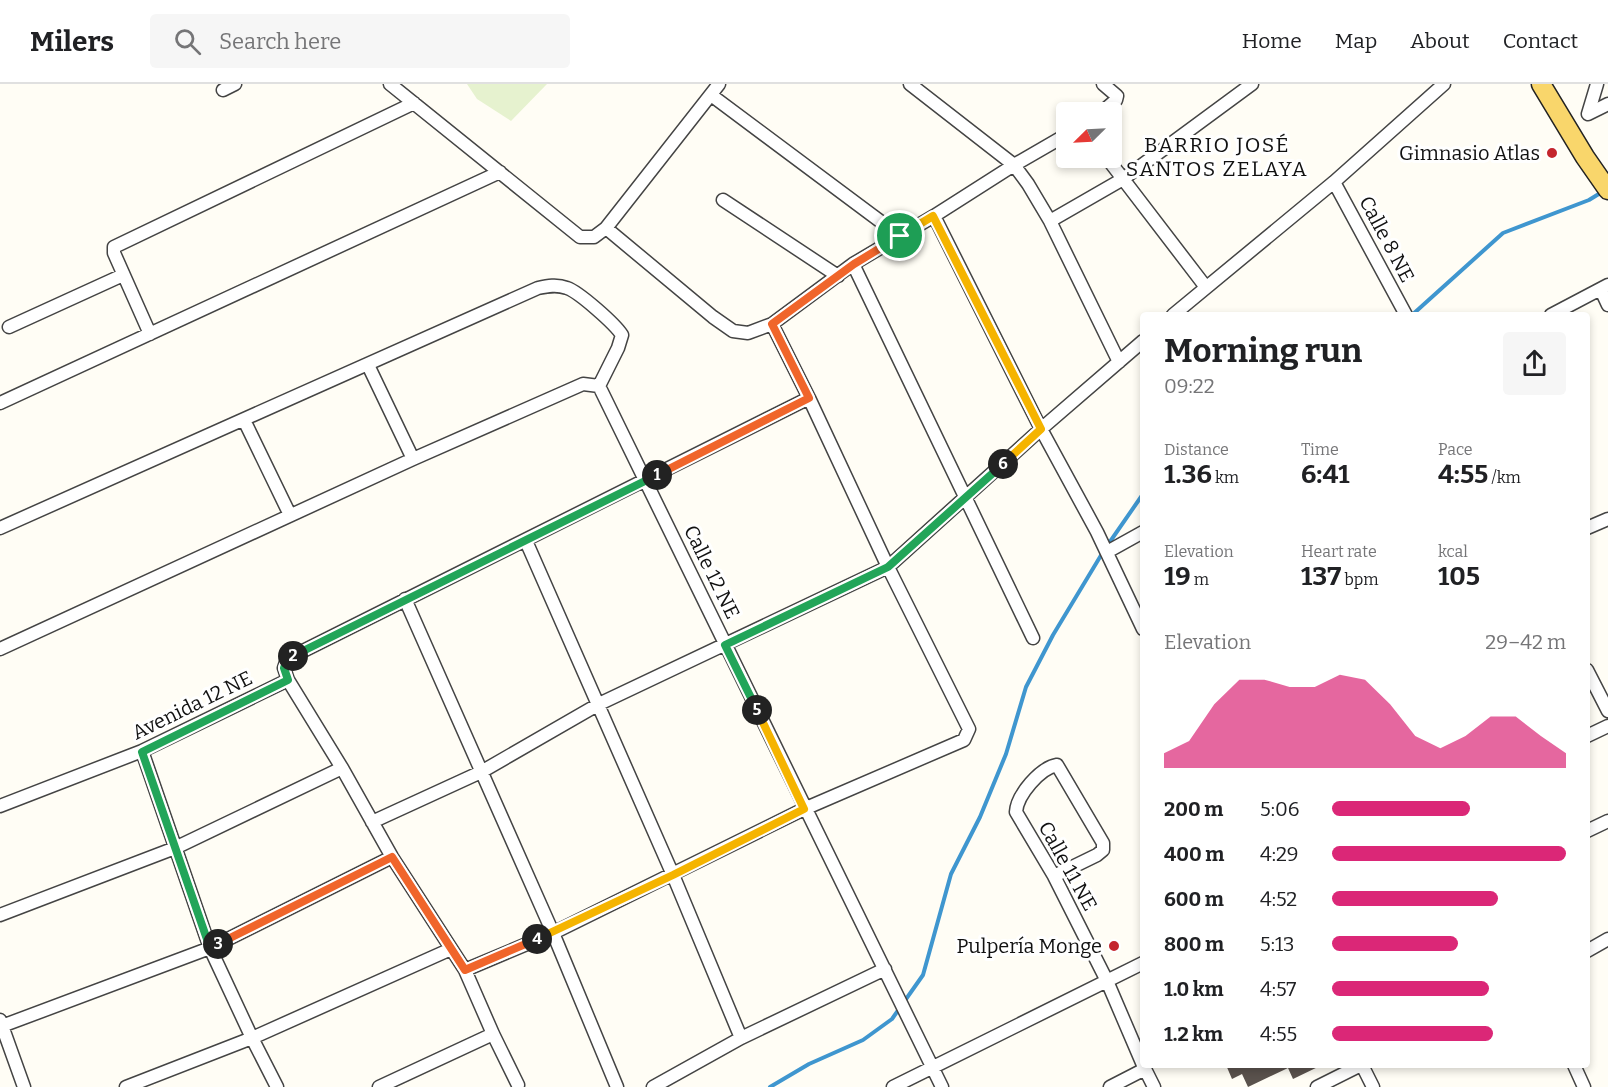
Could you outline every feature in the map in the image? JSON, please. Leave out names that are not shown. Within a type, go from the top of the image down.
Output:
[{"type":"main road","points":[[1541,84],[1585,157],[1608,190]]},
{"type":"street","points":[[223,90],[235,84]]},
{"type":"street","points":[[390,84],[579,237],[594,237],[606,228],[719,84]]},
{"type":"street","points":[[910,84],[1014,165],[1050,221],[1119,362]]},
{"type":"street","points":[[1103,84],[1117,96],[1114,102]]},
{"type":"street","points":[[1050,221],[1123,179],[1252,84]]},
{"type":"street","points":[[1176,312],[1334,182],[1444,84]]},
{"type":"street","points":[[1597,84],[1588,114],[1608,104]]},
{"type":"street","points":[[711,94],[900,236]]},
{"type":"street","points":[[150,334],[123,275],[114,253],[114,247],[414,103]]},
{"type":"street","points":[[606,228],[713,317],[733,331],[748,333],[772,324],[854,264],[1056,141]]},
{"type":"street","points":[[1115,168],[1206,286]]},
{"type":"street","points":[[0,404],[500,172]]},
{"type":"street","name":"Calle 8 NE","points":[[1334,182],[1404,312]]},
{"type":"street","points":[[723,200],[838,276]]},
{"type":"street","points":[[933,216],[1041,429],[1097,532],[1140,623]]},
{"type":"street","points":[[854,264],[1033,638]]},
{"type":"street","points":[[9,327],[123,275]]},
{"type":"street","points":[[0,528],[538,288],[552,285],[568,288],[616,325],[622,335],[618,348],[598,386],[583,384],[413,459],[0,649]]},
{"type":"street","points":[[1557,312],[1604,287],[1608,305]]},
{"type":"street","points":[[465,970],[553,933],[804,809],[964,740],[968,734],[969,729],[888,567],[772,324]]},
{"type":"street","points":[[372,822],[481,772],[599,704],[888,567],[1140,344]]},
{"type":"street","points":[[368,365],[413,459]]},
{"type":"street","name":"Calle 12 NE","points":[[598,386],[931,1067]]},
{"type":"street","points":[[518,1086],[465,970],[392,857],[342,768],[288,680],[284,668],[287,659],[809,398]]},
{"type":"street","points":[[244,420],[290,515]]},
{"type":"street","points":[[1590,527],[1608,519]]},
{"type":"street","points":[[1107,552],[1140,534]]},
{"type":"street","points":[[526,541],[673,875],[741,1038]]},
{"type":"street","points":[[405,599],[553,933],[617,1087]]},
{"type":"street","points":[[1590,676],[1608,711]]},
{"type":"street","name":"Avenida 12 NE","points":[[0,806],[142,752],[288,680]]},
{"type":"street","points":[[1590,735],[1608,726]]},
{"type":"street","points":[[142,752],[210,948],[277,1087]]},
{"type":"street","name":"Calle 11 NE","points":[[1054,876],[1103,850],[1103,843],[1057,765],[1041,772],[1016,803],[1016,812],[1054,876],[1107,981],[1140,1057]]},
{"type":"street","points":[[0,915],[175,848],[342,768]]},
{"type":"street","points":[[1590,830],[1608,822]]},
{"type":"street","points":[[24,1087],[1,1023],[210,948],[392,857]]},
{"type":"street","points":[[1590,949],[1608,939]]},
{"type":"street","points":[[126,1087],[252,1038],[452,949]]},
{"type":"street","points":[[893,1087],[1140,964]]},
{"type":"street","points":[[653,1087],[741,1038],[885,969]]},
{"type":"street","points":[[379,1087],[493,1034]]},
{"type":"street","points":[[931,1067],[942,1087]]},
{"type":"street","points":[[1110,1087],[1141,1068]]},
{"type":"street","name":"Calle 11 NE","points":[[1145,1068],[1154,1087]]},
{"type":"street","points":[[1317,1087],[1356,1068]]},
{"type":"street","points":[[1364,1068],[1373,1087]]},
{"type":"street","points":[[1575,1068],[1584,1087]]},
{"type":"green space","points":[[467,84],[547,84],[511,121],[477,99]]},
{"type":"building","points":[[1227,1068],[1288,1068],[1248,1087],[1242,1074],[1232,1079]]},
{"type":"building","points":[[1288,1068],[1316,1068],[1293,1079]]},
{"type":"waterway","points":[[1415,312],[1503,233],[1589,200],[1602,192]]},
{"type":"waterway","points":[[1107,546],[1140,498]]},
{"type":"waterway","points":[[770,1087],[809,1064],[863,1040],[892,1019],[923,975],[951,874],[980,817],[1006,754],[1026,687],[1053,635],[1103,552]]},
{"type":"place","name":"Gimnasio Atlas","points":[[1552,153]]},
{"type":"place","name":"Pulpería Monge","points":[[1114,946]]},
{"type":"district","name":"BARRIO JOSÉ SANTOS ZELAYA","points":[[1217,157]]},
{"type":"route","points":[[933,216],[1041,429],[888,567],[725,645],[804,809],[553,933],[465,970],[392,857],[210,948],[142,752],[288,680],[284,668],[287,659],[809,398],[772,324],[854,264],[900,236],[933,216]]}]
